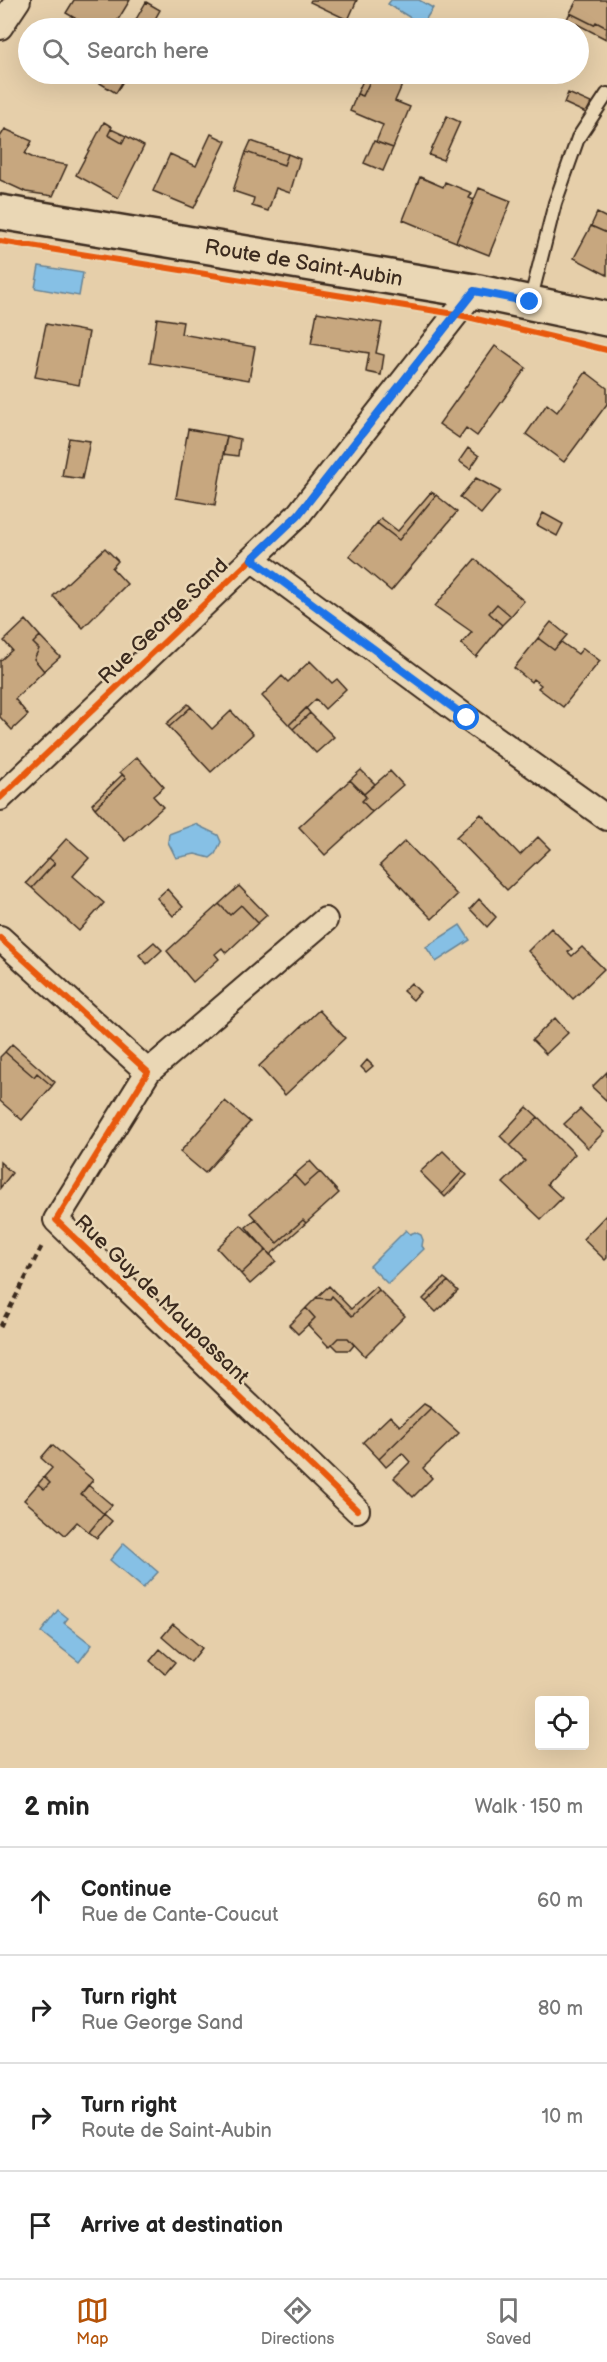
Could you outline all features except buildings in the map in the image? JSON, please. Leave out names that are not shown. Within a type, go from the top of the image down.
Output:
[{"type":"street","points":[[0,27],[18,0]]},
{"type":"street","name":"Route de Saint-Aubin","points":[[0,212],[474,291],[607,319]]},
{"type":"street","name":"Rue George Sand","points":[[0,798],[298,515],[474,291]]},
{"type":"street","points":[[252,559],[457,711],[607,818]]},
{"type":"street","name":"Rue Guy de Maupassant","points":[[325,921],[148,1072],[56,1220],[357,1510]]},
{"type":"street","points":[[0,938],[148,1072]]},
{"type":"lane","points":[[530,302],[555,203],[578,138],[607,94]]},
{"type":"water","points":[[391,0],[419,0],[433,8],[427,18],[411,18],[388,4]]},
{"type":"water","points":[[39,266],[83,273],[79,296],[35,288]]},
{"type":"water","points":[[195,824],[218,835],[221,842],[215,854],[210,858],[195,854],[176,858],[168,842],[169,834]]},
{"type":"water","points":[[460,925],[470,940],[436,962],[426,947]]},
{"type":"water","points":[[406,1230],[410,1234],[415,1232],[421,1235],[424,1249],[388,1284],[370,1266]]},
{"type":"water","points":[[124,1543],[158,1572],[143,1588],[110,1560]]},
{"type":"water","points":[[58,1610],[68,1618],[64,1623],[92,1645],[79,1662],[41,1632]]},
{"type":"cycle path","points":[[0,241],[455,314],[607,350]]},
{"type":"cycle path","points":[[0,798],[298,515],[474,291]]},
{"type":"cycle path","points":[[0,938],[148,1072],[56,1220],[357,1510]]},
{"type":"route","points":[[467,718],[252,559],[298,515],[474,291],[530,302]]}]
